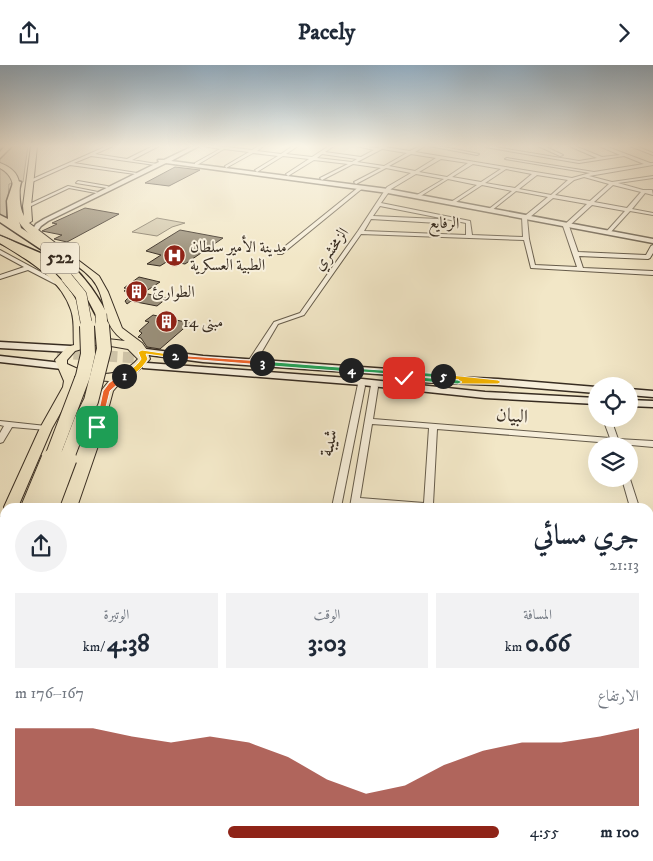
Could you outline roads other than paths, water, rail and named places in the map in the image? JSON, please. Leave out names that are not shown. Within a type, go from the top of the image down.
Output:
[{"type":"highway","points":[[16,183],[11,196],[10,208],[11,218],[18,231]]},
{"type":"highway","name":"522","points":[[0,218],[70,266],[105,309]]},
{"type":"highway","name":"522","points":[[0,228],[50,261]]},
{"type":"highway","points":[[0,239],[50,261],[65,282],[81,295],[88,318],[88,354],[75,397],[34,503]]},
{"type":"highway","points":[[62,503],[89,431],[91,401],[104,349],[105,309]]},
{"type":"main road","points":[[16,183],[19,214],[32,229],[92,273],[102,285],[105,309],[101,324],[84,326],[77,319]]},
{"type":"main road","points":[[30,183],[32,229]]},
{"type":"main road","points":[[0,239],[65,282],[76,311],[77,319],[75,347],[60,362]]},
{"type":"main road","points":[[62,503],[92,443],[107,391],[112,385],[142,364],[144,359],[140,347],[117,330],[105,309]]},
{"type":"main road","points":[[0,345],[75,347],[91,342],[109,341],[144,357],[362,383],[484,395]]},
{"type":"main road","points":[[0,351],[60,362],[95,377],[153,371],[588,401]]},
{"type":"main road","points":[[0,357],[60,362]]},
{"type":"main road","points":[[144,357],[460,377],[588,389]]},
{"type":"main road","points":[[144,357],[353,375],[456,382],[498,382]]},
{"type":"main road","points":[[13,503],[46,428],[69,387],[70,381],[60,362]]},
{"type":"main road","points":[[638,393],[653,394]]},
{"type":"main road","points":[[22,503],[47,444],[60,419],[75,397]]},
{"type":"main road","points":[[638,404],[653,405]]},
{"type":"street","points":[[85,183],[107,187]]},
{"type":"street","points":[[32,213],[49,214],[115,183]]},
{"type":"street","points":[[32,229],[118,183]]},
{"type":"street","points":[[337,183],[419,196],[653,241]]},
{"type":"street","points":[[357,183],[388,191]]},
{"type":"street","name":"الزمخشري","points":[[251,363],[276,323],[302,314],[380,204],[389,188],[397,183]]},
{"type":"street","points":[[419,196],[439,183]]},
{"type":"street","points":[[476,183],[653,214]]},
{"type":"street","points":[[491,210],[523,183]]},
{"type":"street","points":[[524,217],[528,216],[567,183]]},
{"type":"street","points":[[581,270],[566,226],[612,183]]},
{"type":"street","points":[[613,183],[653,192]]},
{"type":"street","points":[[453,203],[481,184]]},
{"type":"street","points":[[32,213],[68,187],[96,192]]},
{"type":"street","points":[[280,253],[362,187]]},
{"type":"street","points":[[609,232],[645,191]]},
{"type":"street","points":[[380,204],[468,222]]},
{"type":"street","points":[[371,217],[468,222]]},
{"type":"street","points":[[524,217],[526,239],[533,267],[653,273]]},
{"type":"street","points":[[468,222],[469,237]]},
{"type":"street","name":"الرفايع","points":[[360,232],[526,239]]},
{"type":"street","points":[[576,254],[648,257],[653,247]]},
{"type":"street","points":[[0,252],[28,269],[65,282]]},
{"type":"street","points":[[0,277],[28,269]]},
{"type":"street","name":"شيبة","points":[[337,503],[361,386]]},
{"type":"street","name":"شيبة","points":[[354,503],[374,387]]},
{"type":"street","name":"البيان","points":[[368,421],[588,440]]},
{"type":"street","points":[[0,440],[4,424],[46,428]]},
{"type":"street","points":[[428,503],[433,426]]},
{"type":"street","name":"البيان","points":[[638,444],[653,444]]},
{"type":"street","points":[[629,487],[634,503]]},
{"type":"tunnel","points":[[57,353],[153,359]]},
{"type":"place","name":"مدينة الأمير سلطان الطبية العسكرية","points":[[174,256]]},
{"type":"place","name":"الطوارئ","points":[[136,292]]},
{"type":"place","name":"مبنى 14","points":[[167,322]]}]
